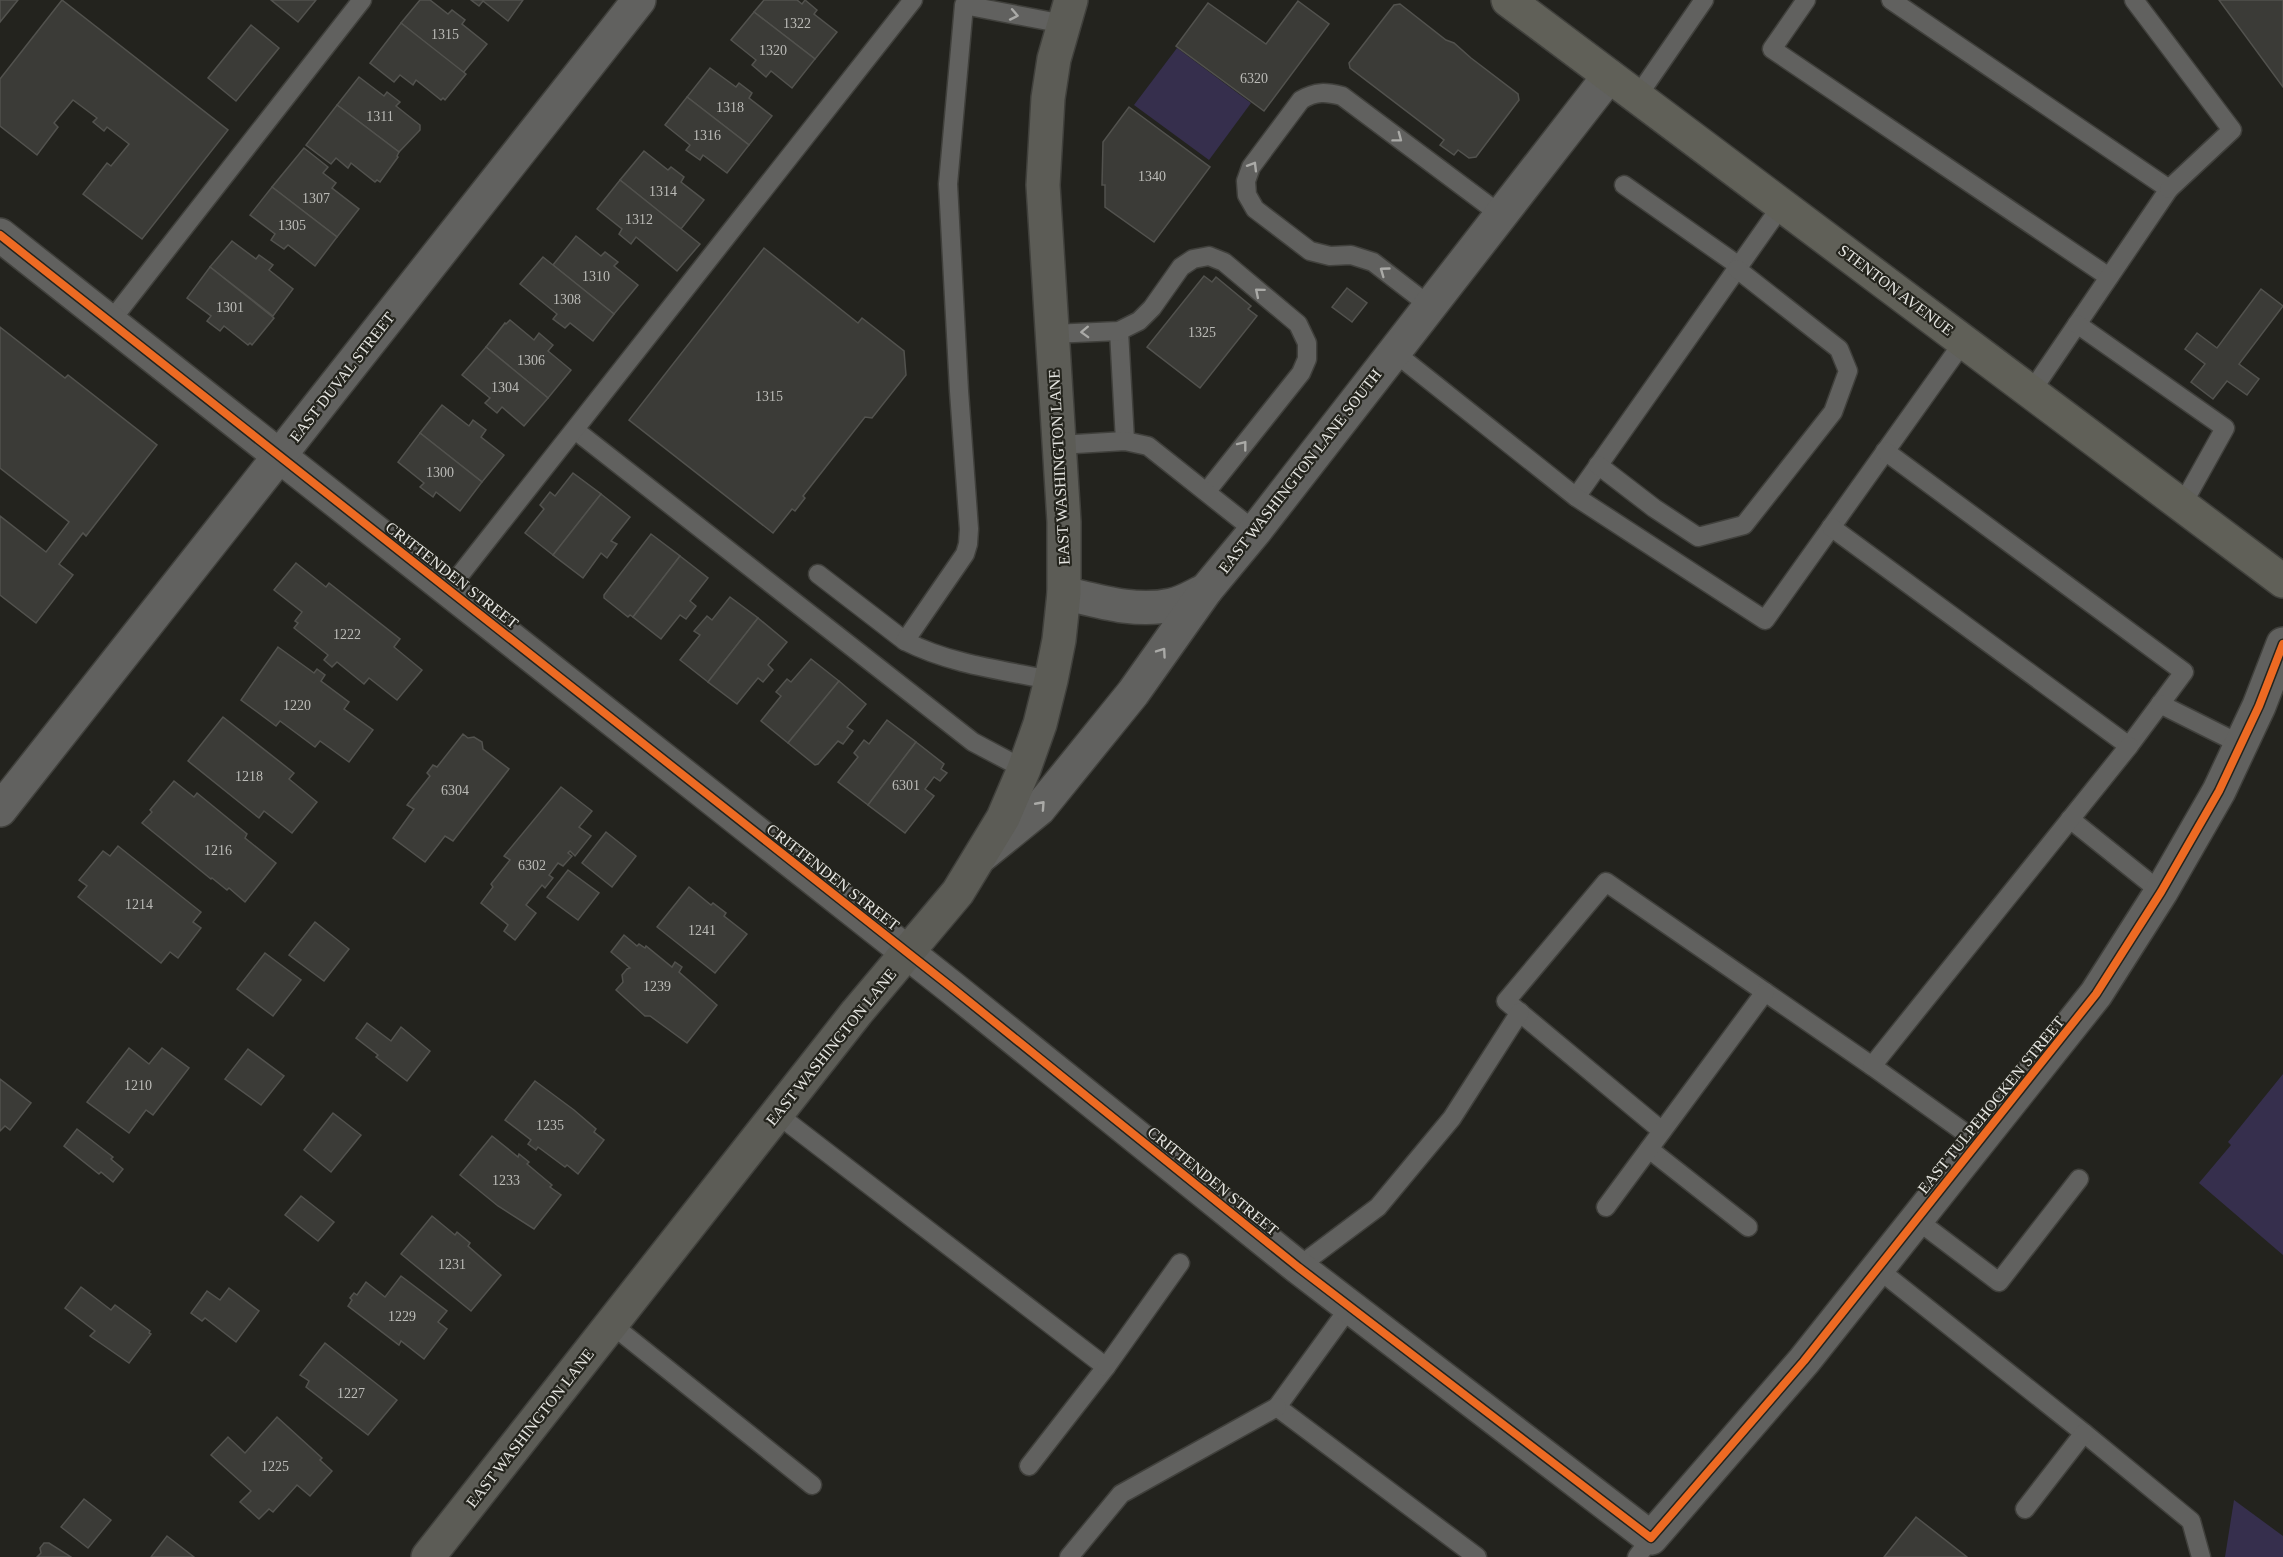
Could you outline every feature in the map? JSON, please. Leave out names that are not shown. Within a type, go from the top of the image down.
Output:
[{"type":"main road","name":"STENTON AVENUE","points":[[1508,0],[1964,341],[2181,507],[2283,581]]},
{"type":"main road","name":"EAST WASHINGTON LANE","points":[[428,1557],[777,1114],[958,891],[1003,818],[1024,769],[1040,724],[1051,680],[1059,640],[1064,593],[1064,522],[1044,218],[1044,136],[1049,88],[1067,12]]},
{"type":"street","name":"EAST DUVAL STREET","points":[[0,810],[639,0]]},
{"type":"street","name":"EAST WASHINGTON LANE SOUTH","points":[[981,856],[1040,809],[1133,693],[1206,590],[1255,531],[1610,76]]},
{"type":"street","name":"CRITTENDEN STREET","points":[[0,235],[907,953],[1350,1308],[1644,1548]]},
{"type":"street","points":[[1064,593],[1101,602],[1145,608],[1173,605],[1206,590]]},
{"type":"street","name":"EAST TULPEHOCKEN STREET","points":[[1644,1548],[1804,1361],[2096,994],[2161,891],[2214,800],[2242,745],[2283,644]]},
{"type":"lane","points":[[110,322],[362,0]]},
{"type":"lane","points":[[448,590],[913,0]]},
{"type":"lane","points":[[1637,97],[1704,0]]},
{"type":"lane","points":[[1806,0],[1772,49],[2109,277]]},
{"type":"lane","points":[[1891,0],[2169,189]]},
{"type":"lane","points":[[2031,392],[2169,189],[2232,130],[2134,0]]},
{"type":"lane","points":[[905,641],[965,554],[968,544],[969,529],[948,184],[964,5],[1067,12]]},
{"type":"lane","points":[[1430,306],[1373,262],[1351,255],[1330,256],[1310,251],[1255,209],[1247,195],[1245,181],[1251,167],[1301,100],[1312,93],[1327,92],[1342,96],[1501,215]]},
{"type":"lane","points":[[1598,465],[1654,508],[1698,537],[1744,525],[1833,412],[1848,371],[1839,349],[1738,268],[1624,185]]},
{"type":"lane","points":[[1576,497],[1782,205]]},
{"type":"lane","points":[[1052,334],[1119,331],[1139,321],[1152,308],[1181,267],[1193,259],[1209,256],[1224,262],[1298,324],[1307,343],[1307,359],[1301,373],[1207,491]]},
{"type":"lane","points":[[2078,324],[2225,428],[2181,507]]},
{"type":"lane","points":[[1119,331],[1125,441]]},
{"type":"lane","points":[[1394,352],[1576,497],[1764,620],[1964,341]]},
{"type":"lane","points":[[575,430],[972,742],[1024,769]]},
{"type":"lane","points":[[1059,445],[1125,441],[1148,446],[1255,531]]},
{"type":"lane","points":[[1872,1066],[2129,746],[2184,672],[1885,451]]},
{"type":"lane","points":[[1832,527],[2129,746]]},
{"type":"lane","points":[[818,574],[905,641],[929,653],[952,660],[1051,680]]},
{"type":"lane","points":[[2160,704],[2242,745]]},
{"type":"lane","points":[[2070,819],[2161,891]]},
{"type":"lane","points":[[1662,1131],[1506,1000],[1606,882],[1978,1142]]},
{"type":"lane","points":[[1606,1207],[1766,992]]},
{"type":"lane","points":[[1298,1268],[1378,1207],[1452,1118],[1520,1012]]},
{"type":"lane","points":[[777,1114],[1106,1367]]},
{"type":"lane","points":[[1649,1149],[1748,1227]]},
{"type":"lane","points":[[1917,1220],[1998,1282],[2079,1179]]},
{"type":"lane","points":[[1029,1466],[1106,1367],[1180,1263]]},
{"type":"lane","points":[[1878,1269],[2191,1521],[2201,1557]]},
{"type":"lane","points":[[1069,1557],[1121,1494],[1277,1407],[1350,1308]]},
{"type":"lane","points":[[611,1324],[812,1485]]},
{"type":"lane","points":[[1277,1407],[1477,1557]]},
{"type":"lane","points":[[2025,1509],[2084,1433]]},
{"type":"shaded area","points":[[1177,48],[1251,103],[1209,160],[1134,105]]},
{"type":"shaded area","points":[[2283,1074],[2283,1255],[2199,1183],[2231,1145],[2228,1142]]},
{"type":"shaded area","points":[[2234,1500],[2283,1536],[2283,1557],[2225,1557]]},
{"type":"building","points":[[0,0],[18,0],[0,22]]},
{"type":"building","points":[[62,0],[228,130],[142,239],[83,194],[107,163],[111,166],[129,144],[107,127],[104,131],[93,122],[97,118],[73,100],[54,123],[58,127],[37,155],[0,126],[0,79]]},
{"type":"building","points":[[271,0],[316,0],[298,22]]},
{"type":"building","points":[[420,0],[430,0],[448,14],[452,10],[465,20],[462,24],[487,44],[463,73],[401,23]]},
{"type":"building","points":[[471,0],[523,0],[508,21],[483,1],[479,6]]},
{"type":"building","points":[[764,0],[797,0],[802,4],[805,0],[817,10],[814,14],[837,32],[815,59],[754,12]]},
{"type":"building","points":[[2219,0],[2283,0],[2283,87]]},
{"type":"building","points":[[1298,1],[1329,24],[1264,111],[1176,46],[1208,3],[1266,44]]},
{"type":"building","points":[[1400,4],[1518,94],[1519,100],[1476,157],[1469,158],[1458,150],[1454,155],[1440,145],[1444,140],[1350,68],[1349,63],[1394,5]]},
{"type":"building","points":[[754,12],[815,59],[792,88],[771,71],[766,77],[752,65],[756,60],[731,40]]},
{"type":"building","points":[[401,23],[466,74],[445,100],[443,98],[441,100],[416,80],[413,85],[400,75],[394,82],[370,63]]},
{"type":"building","points":[[251,25],[279,48],[236,101],[208,78]]},
{"type":"building","points":[[710,68],[736,87],[739,83],[752,93],[749,98],[772,116],[749,145],[687,97]]},
{"type":"building","points":[[359,77],[384,96],[387,92],[400,102],[396,106],[420,125],[420,130],[399,152],[337,105]]},
{"type":"building","points":[[687,97],[749,145],[727,173],[703,155],[700,160],[686,150],[690,145],[665,125]]},
{"type":"building","points":[[337,105],[399,152],[398,157],[380,182],[377,180],[375,182],[351,163],[348,168],[336,158],[331,164],[306,145]]},
{"type":"building","points":[[1129,107],[1210,167],[1154,242],[1105,207],[1105,185],[1102,185],[1103,142]]},
{"type":"building","points":[[304,148],[328,167],[323,173],[336,183],[332,188],[359,209],[337,237],[272,187]]},
{"type":"building","points":[[644,151],[668,170],[671,167],[684,177],[681,182],[704,200],[681,229],[620,180]]},
{"type":"building","points":[[620,180],[700,244],[677,271],[636,237],[631,244],[619,234],[622,229],[597,209]]},
{"type":"building","points":[[272,187],[337,237],[315,266],[288,245],[284,249],[271,240],[275,234],[250,215]]},
{"type":"building","points":[[576,236],[601,256],[605,252],[618,262],[614,266],[638,285],[614,314],[553,265]]},
{"type":"building","points":[[232,241],[256,259],[259,255],[273,265],[269,270],[293,289],[273,316],[210,267]]},
{"type":"building","points":[[764,248],[858,323],[862,318],[904,351],[906,375],[872,418],[865,417],[803,496],[805,498],[795,511],[792,509],[773,533],[629,420]]},
{"type":"building","points":[[543,257],[614,314],[593,341],[570,323],[565,328],[553,319],[557,314],[520,284]]},
{"type":"building","points":[[210,267],[274,318],[252,345],[250,343],[248,345],[224,326],[220,331],[207,321],[211,316],[187,298]]},
{"type":"building","points":[[1204,276],[1212,282],[1216,277],[1251,306],[1248,309],[1257,316],[1200,388],[1147,347]]},
{"type":"building","points":[[1347,288],[1367,303],[1352,322],[1332,307]]},
{"type":"building","points":[[2261,289],[2283,306],[2239,364],[2259,379],[2247,395],[2227,381],[2213,399],[2191,382],[2205,364],[2185,349],[2197,333],[2217,348]]},
{"type":"building","points":[[510,320],[534,340],[539,333],[553,345],[548,351],[571,370],[548,398],[486,347]]},
{"type":"building","points":[[0,327],[65,378],[68,375],[157,445],[86,536],[83,533],[59,564],[73,575],[36,623],[0,595],[0,516],[46,552],[69,522],[0,468]]},
{"type":"building","points":[[486,347],[548,398],[524,426],[502,407],[497,413],[485,403],[490,398],[462,375]]},
{"type":"building","points":[[442,405],[469,426],[473,420],[486,430],[481,437],[504,455],[482,482],[420,433]]},
{"type":"building","points":[[420,433],[482,482],[460,511],[436,492],[433,497],[420,487],[424,483],[398,462]]},
{"type":"building","points":[[573,473],[601,494],[553,555],[525,533],[544,509],[540,505],[550,492],[555,496]]},
{"type":"building","points":[[601,494],[630,517],[611,541],[617,544],[607,558],[601,553],[583,578],[553,555]]},
{"type":"building","points":[[651,534],[680,556],[633,617],[630,615],[628,617],[604,598],[604,595]]},
{"type":"building","points":[[680,556],[708,578],[690,601],[696,606],[686,619],[680,615],[661,639],[633,617]]},
{"type":"building","points":[[296,563],[326,587],[329,583],[400,639],[394,647],[422,670],[397,700],[369,678],[364,684],[337,662],[332,667],[324,660],[328,655],[294,628],[298,623],[295,621],[302,612],[274,590]]},
{"type":"building","points":[[730,597],[758,618],[708,682],[680,660],[700,635],[694,631],[707,616],[712,620]]},
{"type":"building","points":[[758,618],[787,642],[768,665],[773,670],[763,682],[758,678],[737,704],[708,682]]},
{"type":"building","points":[[278,647],[314,673],[317,669],[325,675],[321,681],[349,702],[344,709],[373,730],[349,762],[320,741],[315,747],[280,721],[276,726],[241,700]]},
{"type":"building","points":[[811,659],[839,681],[788,743],[761,721],[781,696],[776,692],[787,679],[791,682]]},
{"type":"building","points":[[839,681],[866,704],[847,727],[853,731],[843,744],[838,741],[815,765],[788,743]]},
{"type":"building","points":[[223,717],[294,773],[289,779],[317,802],[292,833],[264,811],[259,818],[188,761]]},
{"type":"building","points":[[887,720],[916,742],[868,805],[838,782],[858,757],[854,753],[864,740],[869,744]]},
{"type":"building","points":[[463,734],[482,742],[483,749],[509,769],[453,841],[445,836],[425,862],[393,838],[414,809],[407,805],[430,776],[427,773],[433,765],[437,767]]},
{"type":"building","points":[[916,742],[944,764],[941,769],[947,773],[940,781],[934,777],[925,789],[934,796],[905,833],[868,805]]},
{"type":"building","points":[[174,781],[194,797],[197,793],[247,834],[245,838],[276,863],[245,902],[229,888],[227,890],[211,879],[142,823]]},
{"type":"building","points":[[561,787],[592,811],[579,827],[591,836],[575,856],[570,851],[568,853],[572,856],[563,866],[558,863],[549,875],[553,878],[545,888],[542,885],[526,905],[536,913],[515,940],[504,931],[508,925],[481,903],[493,887],[491,884],[510,860],[504,856]]},
{"type":"building","points":[[606,832],[636,856],[612,887],[582,863]]},
{"type":"building","points":[[118,846],[201,912],[193,922],[201,928],[178,958],[170,952],[161,963],[78,897],[87,886],[79,880],[103,851],[110,856]]},
{"type":"building","points":[[568,870],[599,893],[578,920],[547,897]]},
{"type":"building","points":[[689,887],[711,905],[713,903],[726,913],[724,916],[747,934],[715,973],[657,927]]},
{"type":"building","points":[[315,922],[349,949],[324,981],[289,955]]},
{"type":"building","points":[[624,935],[637,946],[639,944],[645,948],[646,946],[672,967],[675,962],[682,967],[679,972],[717,1005],[687,1043],[650,1016],[645,1016],[616,990],[623,982],[622,975],[630,968],[611,952]]},
{"type":"building","points":[[265,953],[301,980],[273,1016],[237,989]]},
{"type":"building","points":[[367,1023],[391,1041],[401,1027],[430,1051],[407,1081],[356,1038]]},
{"type":"building","points":[[129,1048],[149,1064],[162,1048],[189,1068],[153,1115],[146,1110],[129,1133],[87,1102]]},
{"type":"building","points":[[248,1049],[284,1076],[261,1105],[225,1079]]},
{"type":"building","points":[[0,1079],[31,1103],[10,1130],[5,1126],[0,1131]]},
{"type":"building","points":[[535,1081],[574,1110],[596,1129],[594,1132],[604,1140],[578,1174],[538,1147],[536,1150],[528,1144],[531,1140],[505,1120]]},
{"type":"building","points":[[333,1113],[361,1135],[331,1172],[304,1150]]},
{"type":"building","points":[[77,1129],[113,1157],[111,1159],[123,1169],[113,1182],[101,1172],[99,1174],[64,1146]]},
{"type":"building","points":[[492,1136],[518,1157],[519,1154],[529,1162],[527,1164],[561,1195],[534,1229],[498,1206],[460,1175]]},
{"type":"building","points":[[301,1196],[334,1222],[318,1241],[285,1215]]},
{"type":"building","points":[[432,1216],[455,1235],[457,1232],[470,1243],[468,1246],[501,1275],[471,1311],[401,1254]]},
{"type":"building","points":[[401,1276],[447,1311],[438,1322],[447,1329],[424,1359],[401,1341],[399,1345],[348,1306],[352,1300],[350,1298],[354,1293],[357,1295],[366,1282],[385,1297]]},
{"type":"building","points":[[81,1287],[111,1310],[115,1305],[150,1331],[151,1334],[129,1363],[90,1336],[95,1331],[65,1308]]},
{"type":"building","points":[[229,1288],[259,1311],[236,1342],[205,1318],[202,1321],[191,1313],[207,1291],[220,1300]]},
{"type":"building","points":[[325,1343],[397,1400],[368,1435],[306,1387],[309,1381],[300,1375]]},
{"type":"building","points":[[277,1417],[322,1458],[320,1460],[332,1471],[310,1496],[297,1485],[273,1512],[269,1509],[259,1519],[240,1502],[251,1491],[211,1455],[228,1437],[245,1453]]},
{"type":"building","points":[[84,1499],[111,1520],[88,1548],[61,1527]]},
{"type":"building","points":[[1916,1517],[1967,1557],[1884,1557]]},
{"type":"building","points":[[167,1536],[194,1557],[151,1557]]},
{"type":"building","points":[[44,1543],[49,1543],[71,1557],[37,1557]]},
{"type":"cycle path","points":[[0,235],[951,987],[1298,1267],[1651,1538],[1804,1361],[2096,994],[2161,892],[2219,791],[2259,706],[2283,644]]}]
